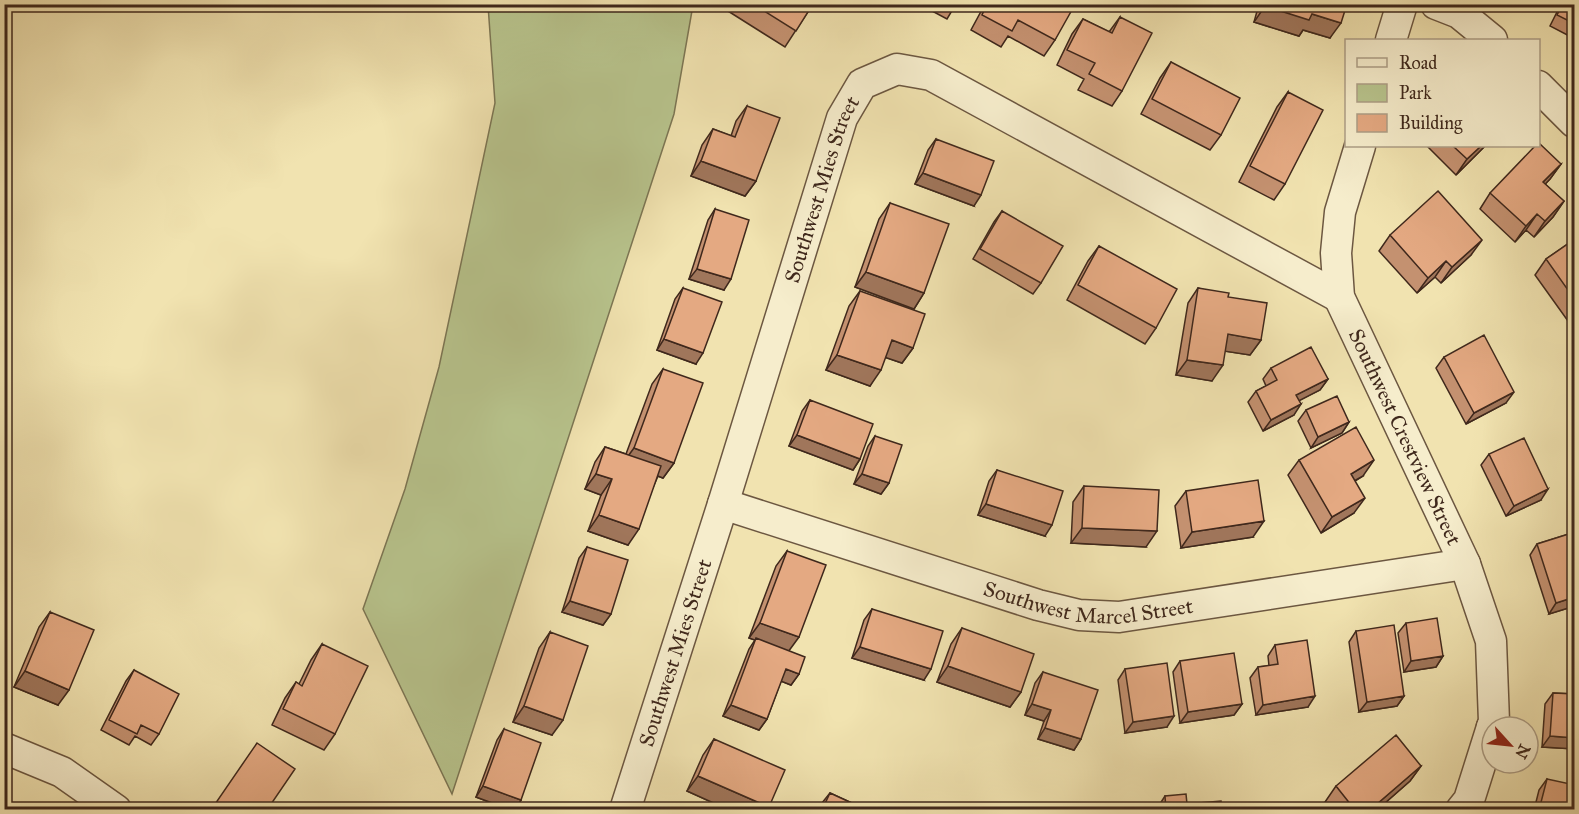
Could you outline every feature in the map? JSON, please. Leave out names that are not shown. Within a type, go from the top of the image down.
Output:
[{"type":"street","points":[[1391,39],[1402,4]]},
{"type":"street","points":[[1436,4],[1459,13],[1491,39]]},
{"type":"street","name":"Southwest Mies Street","points":[[625,810],[723,504],[842,118],[862,84],[897,69],[931,75],[1339,297]]},
{"type":"street","points":[[1540,87],[1575,122]]},
{"type":"street","name":"Southwest Crestview Street","points":[[1360,147],[1340,212],[1336,253],[1339,297],[1465,564],[1491,641],[1494,715]]},
{"type":"street","name":"Southwest Marcel Street","points":[[723,504],[1038,605],[1079,615],[1119,617],[1465,564]]},
{"type":"street","points":[[4,748],[63,772],[116,810]]},
{"type":"street","name":"Southwest Crestview Street","points":[[1461,810],[1469,800],[1480,765]]},
{"type":"green space","points":[[488,5],[693,5],[674,114],[452,794],[363,609],[405,489],[439,367],[495,103]]},
{"type":"building","points":[[753,4],[813,4],[796,31]]},
{"type":"building","points":[[987,4],[1067,4],[1073,8],[1055,40],[1018,20],[1012,31],[982,15]]},
{"type":"building","points":[[1265,4],[1347,4],[1341,23],[1312,14],[1309,20],[1265,6]]},
{"type":"building","points":[[1563,4],[1575,4],[1575,24],[1557,15]]},
{"type":"building","points":[[1120,17],[1152,33],[1122,91],[1089,74],[1095,63],[1067,50],[1083,19],[1112,33]]},
{"type":"building","points":[[1171,62],[1240,98],[1221,135],[1152,99]]},
{"type":"building","points":[[1288,92],[1323,110],[1285,184],[1250,166]]},
{"type":"building","points":[[747,106],[780,118],[756,181],[701,161],[713,129],[735,137]]},
{"type":"building","points":[[936,139],[994,161],[981,195],[923,173]]},
{"type":"building","points":[[1540,144],[1561,164],[1543,182],[1564,201],[1545,221],[1537,214],[1526,226],[1490,193],[1534,147],[1540,147]]},
{"type":"building","points":[[1454,147],[1480,147],[1467,159]]},
{"type":"building","points":[[1438,191],[1482,240],[1452,267],[1446,261],[1428,278],[1390,235]]},
{"type":"building","points":[[890,203],[949,224],[924,293],[866,272]]},
{"type":"building","points":[[715,209],[749,220],[731,279],[697,269]]},
{"type":"building","points":[[1002,211],[1063,246],[1041,283],[980,249]]},
{"type":"building","points":[[1575,239],[1575,300],[1546,259]]},
{"type":"building","points":[[1099,246],[1177,289],[1156,328],[1078,285]]},
{"type":"building","points":[[683,288],[722,302],[703,353],[664,339]]},
{"type":"building","points":[[1198,288],[1229,293],[1228,297],[1267,303],[1261,340],[1228,334],[1223,365],[1187,360]]},
{"type":"building","points":[[860,291],[925,314],[913,348],[892,340],[881,370],[837,355]]},
{"type":"building","points":[[1484,335],[1514,392],[1474,413],[1444,357]]},
{"type":"building","points":[[1311,347],[1328,379],[1296,395],[1301,404],[1271,420],[1256,391],[1277,380],[1271,368]]},
{"type":"building","points":[[663,369],[703,383],[674,463],[634,448]]},
{"type":"building","points":[[1337,396],[1349,422],[1318,437],[1306,410]]},
{"type":"building","points":[[810,400],[873,424],[860,459],[797,435]]},
{"type":"building","points":[[1356,427],[1374,460],[1351,474],[1365,498],[1332,517],[1299,460]]},
{"type":"building","points":[[875,436],[902,445],[889,483],[862,474]]},
{"type":"building","points":[[1524,438],[1548,489],[1514,506],[1489,454]]},
{"type":"building","points":[[605,447],[661,466],[639,529],[599,515],[612,479],[596,474]]},
{"type":"building","points":[[997,470],[1063,491],[1052,525],[986,504]]},
{"type":"building","points":[[1258,480],[1264,521],[1192,532],[1186,491]]},
{"type":"building","points":[[1084,486],[1159,490],[1157,531],[1082,528]]},
{"type":"building","points":[[1575,532],[1575,597],[1556,603],[1537,544]]},
{"type":"building","points":[[587,547],[628,560],[611,614],[570,601]]},
{"type":"building","points":[[787,551],[826,565],[799,637],[760,623]]},
{"type":"building","points":[[872,609],[943,631],[931,669],[860,647]]},
{"type":"building","points":[[50,612],[94,630],[69,690],[25,671]]},
{"type":"building","points":[[1437,618],[1443,656],[1411,661],[1406,623]]},
{"type":"building","points":[[1394,625],[1404,696],[1367,702],[1356,631]]},
{"type":"building","points":[[962,628],[1034,654],[1021,692],[948,666]]},
{"type":"building","points":[[550,632],[588,646],[563,720],[524,706]]},
{"type":"building","points":[[756,638],[805,657],[799,674],[786,669],[767,719],[731,705]]},
{"type":"building","points":[[1307,640],[1315,696],[1263,705],[1258,667],[1278,664],[1275,645]]},
{"type":"building","points":[[322,644],[368,666],[335,734],[283,709],[296,682],[302,686]]},
{"type":"building","points":[[1234,653],[1242,704],[1188,712],[1180,661]]},
{"type":"building","points":[[1167,663],[1174,716],[1133,722],[1125,669]]},
{"type":"building","points":[[134,670],[179,694],[159,734],[141,725],[137,734],[109,720]]},
{"type":"building","points":[[1043,672],[1098,690],[1081,739],[1045,728],[1051,710],[1032,704]]},
{"type":"building","points":[[1553,693],[1575,694],[1575,738],[1550,736]]},
{"type":"building","points":[[504,729],[541,743],[521,800],[483,786]]},
{"type":"building","points":[[1396,735],[1421,766],[1370,810],[1355,810],[1336,786]]},
{"type":"building","points":[[714,739],[785,770],[769,807],[698,776]]},
{"type":"building","points":[[257,743],[295,769],[267,810],[217,810],[213,807]]},
{"type":"building","points":[[1547,779],[1575,785],[1575,810],[1539,810]]},
{"type":"building","points":[[830,793],[867,810],[822,810]]},
{"type":"building","points":[[1186,794],[1187,804],[1221,801],[1222,810],[1166,810],[1165,796]]}]
